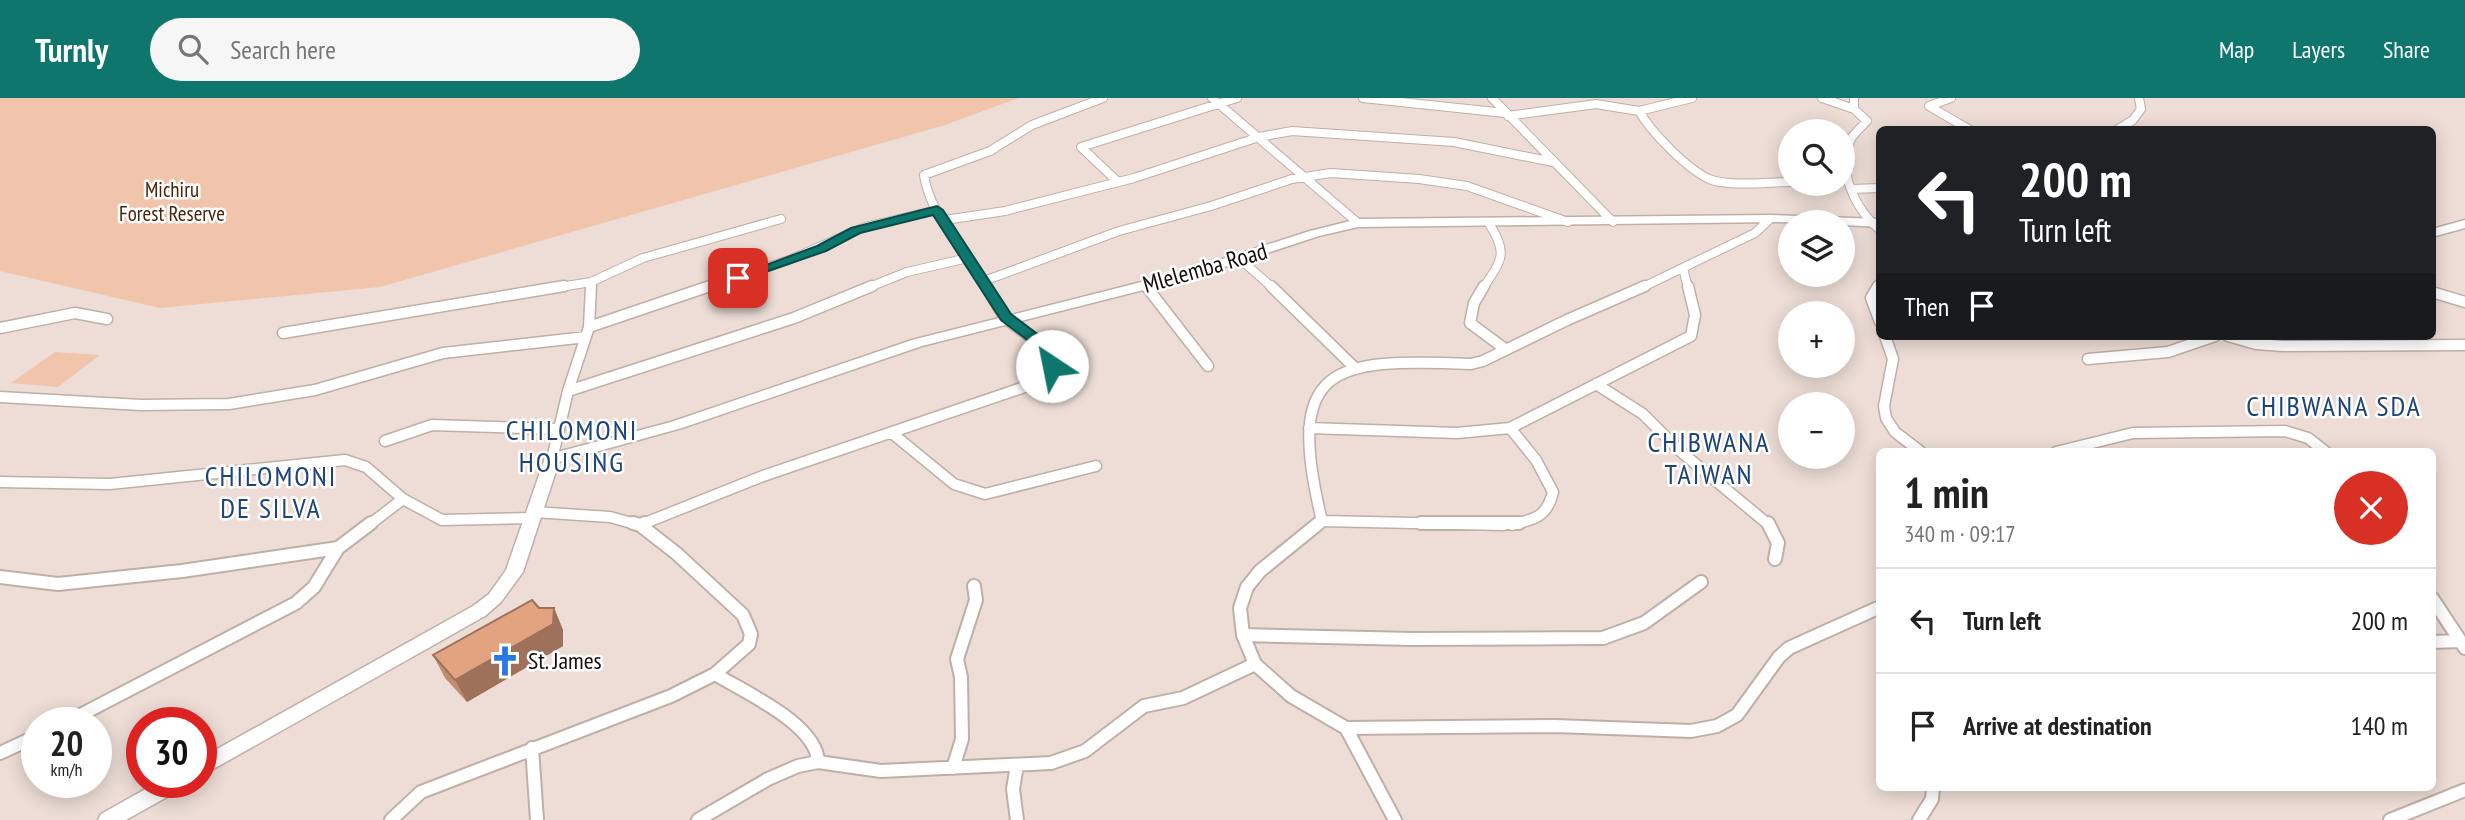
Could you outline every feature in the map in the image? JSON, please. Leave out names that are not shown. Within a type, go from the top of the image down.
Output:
[{"type":"street","points":[[640,525],[763,476],[893,434],[1045,380],[1052,366],[1049,355],[1035,339],[1006,317],[937,210],[922,181],[923,175],[990,151],[1032,125],[1103,98]]},
{"type":"street","points":[[1118,182],[1081,147],[1216,101],[1237,98]]},
{"type":"street","points":[[1363,98],[1507,114],[1596,104],[1639,111],[1692,98]]},
{"type":"street","points":[[1492,98],[1614,222]]},
{"type":"street","points":[[1822,98],[1854,109],[1867,121],[1855,135]]},
{"type":"street","points":[[1854,98],[1854,109]]},
{"type":"street","points":[[1951,98],[1929,106],[1963,126]]},
{"type":"street","points":[[2123,126],[2141,110],[2139,98]]},
{"type":"street","points":[[1216,101],[1358,223]]},
{"type":"street","points":[[1639,111],[1647,125],[1667,146],[1709,179],[1724,182],[1778,182]]},
{"type":"street","points":[[945,220],[1005,211],[1118,182],[1259,137],[1307,131],[1464,143],[1553,162]]},
{"type":"street","points":[[984,281],[1119,231],[1306,176],[1342,173],[1452,183],[1486,191],[1568,222]]},
{"type":"street","points":[[1855,185],[1876,188]]},
{"type":"street","points":[[1855,195],[1876,225]]},
{"type":"street","points":[[0,397],[165,406],[229,404],[315,390],[452,351],[588,332],[821,248],[856,230],[937,210]]},
{"type":"street","points":[[283,332],[591,282],[657,254],[781,219]]},
{"type":"street","points":[[1322,521],[1311,476],[1309,428],[1322,387],[1335,376],[1356,369],[1393,363],[1478,363],[1755,233],[1770,219]]},
{"type":"street","name":"Mlelemba Road","points":[[552,458],[642,437],[880,354],[1006,317],[1241,260],[1325,231],[1358,223],[1770,219],[1876,225]]},
{"type":"street","points":[[1488,222],[1501,243],[1503,253],[1476,299],[1469,317],[1470,323],[1505,349]]},
{"type":"street","points":[[2436,232],[2465,224]]},
{"type":"street","points":[[568,391],[794,318],[894,277],[968,258]]},
{"type":"street","points":[[1241,260],[1299,312],[1356,369]]},
{"type":"street","points":[[1309,428],[1457,433],[1510,428],[1692,336],[1695,316],[1683,268]]},
{"type":"street","points":[[217,759],[480,611],[495,598],[514,572],[552,458],[568,391],[588,332],[591,282]]},
{"type":"street","points":[[1146,285],[1208,366]]},
{"type":"street","points":[[1876,289],[1871,298],[1876,311]]},
{"type":"street","points":[[2436,293],[2465,302]]},
{"type":"street","points":[[0,328],[75,313],[107,319]]},
{"type":"street","points":[[1886,340],[1893,359],[1884,406],[1886,418],[1895,432],[1916,448]]},
{"type":"street","points":[[2088,359],[2168,352],[2203,340]]},
{"type":"street","points":[[2242,340],[2283,346],[2465,345]]},
{"type":"street","points":[[1596,384],[1643,414],[1680,452],[1768,523],[1778,543],[1775,559]]},
{"type":"street","points":[[385,441],[432,425],[558,429]]},
{"type":"street","points":[[1510,428],[1536,460],[1553,492],[1549,508],[1533,520],[1510,525],[1322,521],[1268,564],[1247,587],[1240,608],[1243,635],[1255,664],[1291,696],[1346,728],[1555,726],[1703,730],[1730,721],[1737,715],[1779,657],[1789,648],[1876,609]]},
{"type":"street","points":[[2072,448],[2133,433],[2285,431],[2308,438],[2321,448]]},
{"type":"street","points":[[893,434],[954,484],[985,494],[1096,466]]},
{"type":"street","points":[[0,482],[110,484],[331,459],[359,462],[403,499],[442,520],[533,515],[610,517],[640,525],[685,560],[743,614],[749,625],[749,644],[715,674],[652,704],[421,792],[391,820]]},
{"type":"street","points":[[96,707],[296,603],[314,587],[338,548],[403,499]]},
{"type":"street","points":[[0,577],[58,584],[182,571],[338,548]]},
{"type":"street","points":[[1243,635],[1412,639],[1603,638],[1655,619],[1701,582]]},
{"type":"street","points":[[953,768],[962,739],[961,677],[957,659],[976,600],[974,586]]},
{"type":"street","points":[[2436,604],[2463,645]]},
{"type":"street","points":[[2436,642],[2463,645]]},
{"type":"street","points":[[698,820],[768,779],[798,766],[818,762],[867,770],[1017,765],[1051,763],[1072,758],[1144,706],[1183,698],[1255,664]]},
{"type":"street","points":[[715,674],[807,736],[817,751],[818,762]]},
{"type":"street","points":[[1346,728],[1395,820]]},
{"type":"street","points":[[0,754],[21,744]]},
{"type":"street","points":[[532,748],[537,820]]},
{"type":"street","points":[[1017,765],[1013,789],[1017,820]]},
{"type":"street","points":[[2390,820],[2465,790]]},
{"type":"street","points":[[1919,820],[1932,799],[1933,791]]},
{"type":"street","points":[[108,820],[147,798]]},
{"type":"green space","name":"Michiru Forest Reserve","points":[[0,98],[1019,98],[945,125],[380,287],[160,308],[0,271]]},
{"type":"green space","points":[[55,352],[100,355],[58,387],[11,383]]},
{"type":"building","points":[[532,600],[539,608],[554,608],[553,624],[455,680],[433,655]]},
{"type":"place","name":"St. James","points":[[505,661]]},
{"type":"district","name":"CHIBWANA SDA","points":[[2334,406]]},
{"type":"district","name":"CHILOMONI HOUSING","points":[[572,446]]},
{"type":"district","name":"CHIBWANA TAIWAN","points":[[1709,458]]},
{"type":"district","name":"CHILOMONI DE SILVA","points":[[271,492]]},
{"type":"route","points":[[738,278],[821,248],[856,230],[937,210],[1006,317],[1035,339],[1049,355],[1052,366]]}]
